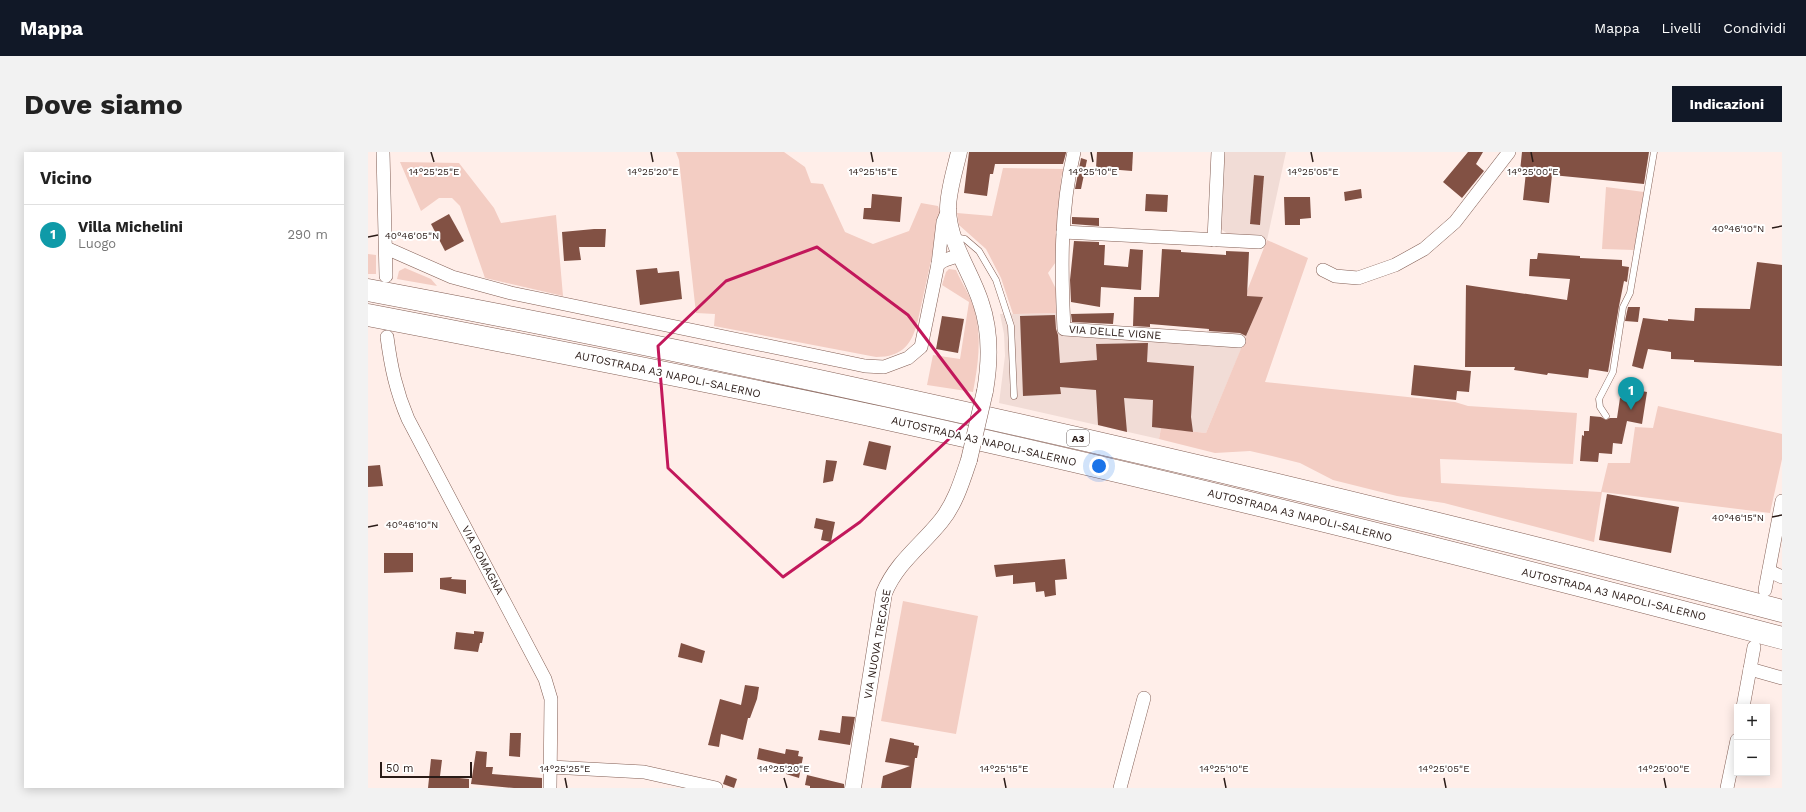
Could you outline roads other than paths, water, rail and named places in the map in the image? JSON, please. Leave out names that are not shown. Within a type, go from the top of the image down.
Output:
[{"type":"highway","name":"A3","points":[[368,290],[818,380],[1014,423],[1276,483],[1782,611]]},
{"type":"highway","name":"AUTOSTRADA A3 NAPOLI-SALERNO","points":[[368,315],[873,416],[1044,455],[1422,545],[1782,638]]},
{"type":"street","points":[[383,152],[386,276]]},
{"type":"street","name":"VIA NUOVA TRECASE","points":[[854,788],[884,593],[890,578],[942,520],[959,491],[969,460],[989,368],[987,326],[981,303],[956,246],[948,210],[959,152]]},
{"type":"street","name":"VIA DELLE VIGNE","points":[[1074,152],[1068,177],[1063,232],[1062,274],[1064,330],[1239,341]]},
{"type":"street","points":[[1214,240],[1218,152]]},
{"type":"street","points":[[1323,270],[1335,276],[1358,278],[1395,265],[1424,249],[1455,222],[1509,152]]},
{"type":"street","points":[[386,248],[452,277],[511,293],[853,363],[884,367],[908,358],[921,347],[939,258],[943,222],[948,210]]},
{"type":"street","points":[[1063,232],[1259,242]]},
{"type":"street","points":[[939,258],[945,260],[956,246]]},
{"type":"street","name":"VIA ROMAGNA","points":[[387,337],[390,363],[397,393],[408,419],[545,679],[551,699],[550,788]]},
{"type":"street","points":[[1765,590],[1782,501]]},
{"type":"street","points":[[1769,571],[1782,577]]},
{"type":"street","points":[[1744,704],[1754,648]]},
{"type":"street","points":[[1750,669],[1782,678]]},
{"type":"street","points":[[1120,788],[1144,698]]},
{"type":"street","points":[[1728,788],[1734,756]]},
{"type":"street","points":[[551,767],[644,772],[716,788]]},
{"type":"lane","points":[[1606,416],[1600,407],[1599,399],[1613,372],[1624,307],[1630,293],[1654,152]]},
{"type":"lane","points":[[956,246],[965,239],[979,251],[996,280],[1011,326],[1014,396]]},
{"type":"place","name":"Villa Michelini","points":[[1631,410]]}]
